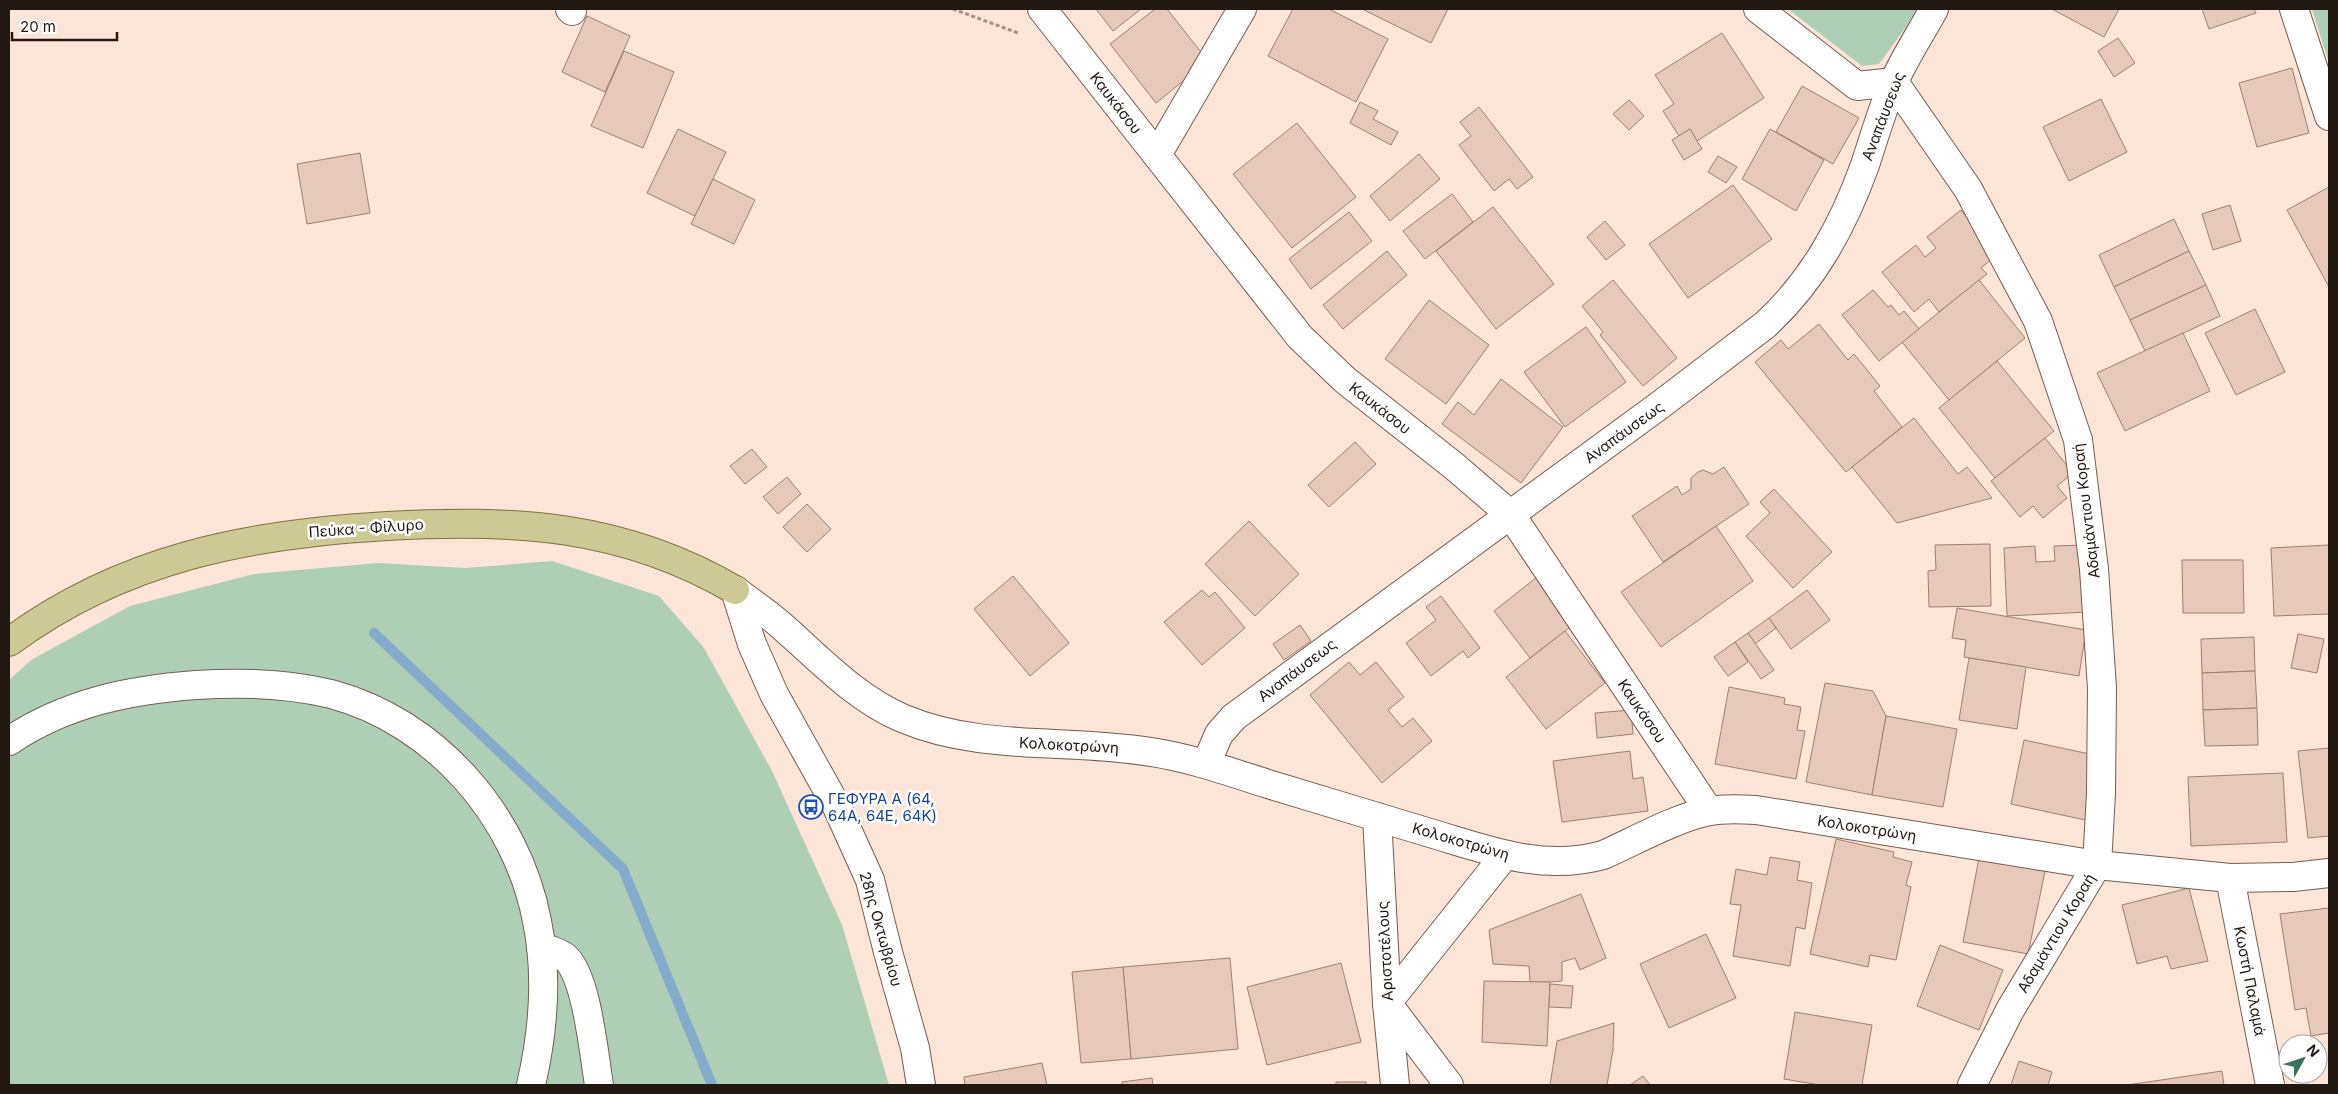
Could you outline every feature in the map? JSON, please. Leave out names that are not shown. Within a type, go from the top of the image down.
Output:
[{"type":"main road","name":"Πεύκα - Φίλυρο","points":[[9,642],[60,608],[100,586],[141,569],[185,556],[278,536],[370,527],[490,522],[579,531],[617,540],[660,555],[714,578],[735,590]]},
{"type":"street","name":"Καυκάσου","points":[[1042,9],[1300,337],[1345,380],[1461,471],[1511,515],[1709,811]]},
{"type":"street","points":[[1157,155],[1242,9]]},
{"type":"street","points":[[1758,9],[1857,86],[1894,82]]},
{"type":"street","name":"Αναπάυσεως","points":[[1206,764],[1219,734],[1234,717],[1660,405],[1765,325],[1781,310],[1814,270],[1838,230],[1864,168],[1894,82],[1934,9]]},
{"type":"street","points":[[2294,9],[2329,116]]},
{"type":"street","name":"Αδαμάντιου Κοραή","points":[[1894,82],[1968,188],[2038,321],[2078,440],[2094,569],[2102,688],[2101,793],[2097,865],[2010,1010],[1972,1085]]},
{"type":"street","name":"Κολοκοτρώνη","points":[[735,590],[775,621],[850,687],[878,706],[920,725],[961,735],[1032,744],[1117,747],[1152,752],[1206,764],[1506,855],[1548,863],[1591,859],[1709,811],[1731,808],[1756,810],[2097,865],[2230,878],[2293,877],[2329,873]]},
{"type":"street","name":"28ης Οκτωβρίου","points":[[735,590],[752,644],[774,694],[836,807],[870,880],[915,1048],[921,1085]]},
{"type":"street","points":[[9,740],[42,720],[101,698],[126,693],[215,683],[277,684],[333,695],[364,706],[420,736],[467,780],[484,801],[503,830],[521,866],[537,921],[541,947],[539,1050],[531,1085]]},
{"type":"street","name":"Αριστοτέλους","points":[[1377,817],[1395,1085]]},
{"type":"street","points":[[1450,1085],[1388,1003],[1506,855]]},
{"type":"street","name":"Κωστή Παλαμά","points":[[2230,878],[2270,1085]]},
{"type":"street","points":[[541,947],[562,955],[576,972],[584,1000],[599,1085]]},
{"type":"path","points":[[954,9],[1040,42],[1052,42],[1064,36]]},
{"type":"green space","points":[[1788,9],[1919,9],[1879,64],[1862,66]]},
{"type":"green space","points":[[2312,9],[2329,9],[2329,63]]},
{"type":"green space","points":[[552,561],[659,596],[704,648],[772,771],[842,925],[889,1085],[9,1085],[9,680],[31,660],[130,606],[254,574],[378,563],[465,568]]},
{"type":"building","points":[[1096,9],[1141,9],[1113,31]]},
{"type":"building","points":[[1155,9],[1167,9],[1208,61],[1156,103],[1110,44]]},
{"type":"building","points":[[1293,9],[1329,9],[1388,39],[1356,102],[1268,56]]},
{"type":"building","points":[[1362,9],[1448,9],[1431,43]]},
{"type":"building","points":[[2052,9],[2119,9],[2104,37]]},
{"type":"building","points":[[2202,9],[2254,9],[2256,13],[2209,29]]},
{"type":"building","points":[[587,16],[630,36],[605,92],[562,72]]},
{"type":"building","points":[[1722,33],[1764,98],[1697,141],[1690,129],[1679,136],[1663,111],[1674,104],[1655,75]]},
{"type":"building","points":[[2118,38],[2135,63],[2114,77],[2098,51]]},
{"type":"building","points":[[624,51],[674,72],[643,148],[591,126]]},
{"type":"building","points":[[2292,68],[2309,133],[2257,147],[2239,83]]},
{"type":"building","points":[[1802,86],[1859,118],[1833,164],[1776,132]]},
{"type":"building","points":[[2101,99],[2127,152],[2069,181],[2043,127]]},
{"type":"building","points":[[1629,100],[1644,116],[1629,130],[1613,114]]},
{"type":"building","points":[[1360,102],[1378,111],[1373,119],[1398,132],[1391,145],[1350,123]]},
{"type":"building","points":[[1479,107],[1533,177],[1517,189],[1509,179],[1494,191],[1459,145],[1471,136],[1460,122]]},
{"type":"building","points":[[1297,123],[1356,197],[1292,248],[1233,174]]},
{"type":"building","points":[[678,129],[726,152],[695,216],[647,193]]},
{"type":"building","points":[[1690,129],[1702,149],[1684,160],[1672,140]]},
{"type":"building","points":[[1770,129],[1824,160],[1796,211],[1742,179]]},
{"type":"building","points":[[360,153],[370,213],[307,224],[297,164]]},
{"type":"building","points":[[1419,154],[1440,179],[1390,221],[1370,196]]},
{"type":"building","points":[[1718,156],[1737,167],[1726,183],[1708,172]]},
{"type":"building","points":[[713,179],[755,200],[734,244],[691,224]]},
{"type":"building","points":[[1733,185],[1772,239],[1688,298],[1649,244]]},
{"type":"building","points":[[2329,187],[2329,287],[2287,210]]},
{"type":"building","points":[[1452,194],[1473,222],[1425,259],[1403,231]]},
{"type":"building","points":[[2230,205],[2241,241],[2213,250],[2202,214]]},
{"type":"building","points":[[1493,207],[1554,284],[1496,329],[1436,251]]},
{"type":"building","points":[[1961,210],[1997,255],[1981,268],[1987,274],[1939,312],[1929,299],[1914,312],[1882,272],[1916,245],[1925,257],[1936,248],[1927,237]]},
{"type":"building","points":[[1349,212],[1372,241],[1311,289],[1289,259]]},
{"type":"building","points":[[2174,219],[2189,251],[2114,287],[2099,255]]},
{"type":"building","points":[[1605,221],[1625,245],[1606,260],[1587,237]]},
{"type":"building","points":[[1387,251],[1407,275],[1343,329],[1323,305]]},
{"type":"building","points":[[2189,251],[2206,285],[2130,320],[2114,287]]},
{"type":"building","points":[[1613,280],[1677,358],[1643,386],[1600,335],[1603,332],[1582,306]]},
{"type":"building","points":[[1979,280],[2025,338],[1949,400],[1902,342]]},
{"type":"building","points":[[2206,285],[2220,316],[2145,351],[2130,320]]},
{"type":"building","points":[[1873,290],[1888,307],[1891,305],[1899,315],[1904,311],[1919,329],[1879,361],[1842,315]]},
{"type":"building","points":[[1429,300],[1489,345],[1446,404],[1385,359]]},
{"type":"building","points":[[2255,309],[2285,372],[2236,395],[2205,333]]},
{"type":"building","points":[[1819,324],[1848,360],[1854,354],[1880,386],[1874,391],[1902,427],[1846,472],[1755,362],[1781,340],[1788,349]]},
{"type":"building","points":[[1586,327],[1626,382],[1565,427],[1524,372]]},
{"type":"building","points":[[2183,333],[2210,391],[2125,431],[2097,373]]},
{"type":"building","points":[[1997,361],[2054,431],[1995,478],[1939,408]]},
{"type":"building","points":[[1501,379],[1563,427],[1521,483],[1442,424],[1458,402],[1474,415]]},
{"type":"building","points":[[1914,418],[1958,474],[1967,467],[1992,498],[1897,523],[1852,467]]},
{"type":"building","points":[[2045,438],[2073,473],[2057,486],[2067,498],[2043,518],[2033,506],[2020,517],[1991,481]]},
{"type":"building","points":[[1355,442],[1376,464],[1329,507],[1308,485]]},
{"type":"building","points":[[752,449],[767,467],[745,484],[730,466]]},
{"type":"building","points":[[1724,467],[1749,504],[1663,562],[1632,516],[1677,486],[1682,495],[1691,489],[1691,478],[1698,472],[1703,470],[1713,474]]},
{"type":"building","points":[[787,477],[801,494],[778,514],[763,497]]},
{"type":"building","points":[[1774,489],[1832,552],[1793,588],[1746,536],[1770,513],[1760,502]]},
{"type":"building","points":[[807,504],[831,529],[807,552],[783,527]]},
{"type":"building","points":[[1249,521],[1299,574],[1255,616],[1205,564]]},
{"type":"building","points":[[1716,526],[1753,581],[1661,647],[1621,592]]},
{"type":"building","points":[[1990,544],[1991,606],[1929,607],[1928,571],[1936,570],[1935,545]]},
{"type":"building","points":[[2085,545],[2088,612],[2007,616],[2004,548],[2035,546],[2036,562],[2055,561],[2054,546]]},
{"type":"building","points":[[2329,545],[2329,614],[2274,616],[2271,548]]},
{"type":"building","points":[[2182,560],[2243,560],[2244,613],[2183,613]]},
{"type":"building","points":[[1541,574],[1578,621],[1530,658],[1494,611]]},
{"type":"building","points":[[1013,576],[1069,643],[1030,676],[974,609]]},
{"type":"building","points":[[1202,590],[1209,597],[1215,592],[1245,628],[1202,665],[1164,622]]},
{"type":"building","points":[[1807,590],[1830,620],[1791,649],[1769,618]]},
{"type":"building","points":[[1441,596],[1480,648],[1468,658],[1463,651],[1431,676],[1406,643],[1436,620],[1426,607]]},
{"type":"building","points":[[1957,608],[2086,630],[2079,676],[1964,657],[1966,640],[1952,638]]},
{"type":"building","points":[[1769,618],[1776,628],[1755,644],[1748,633]]},
{"type":"building","points":[[1300,625],[1311,641],[1284,660],[1273,644]]},
{"type":"building","points":[[1565,631],[1605,683],[1546,729],[1506,677]]},
{"type":"building","points":[[1748,633],[1774,670],[1761,679],[1735,642]]},
{"type":"building","points":[[2298,634],[2324,639],[2317,673],[2291,668]]},
{"type":"building","points":[[2254,637],[2255,671],[2202,673],[2201,639]]},
{"type":"building","points":[[1735,642],[1748,662],[1728,676],[1714,657]]},
{"type":"building","points":[[1969,658],[2026,667],[2017,729],[1959,720]]},
{"type":"building","points":[[1349,662],[1360,675],[1376,662],[1404,697],[1388,710],[1402,727],[1413,718],[1432,741],[1382,783],[1310,695]]},
{"type":"building","points":[[2255,671],[2257,708],[2203,710],[2202,673]]},
{"type":"building","points":[[1825,683],[1873,691],[1886,716],[1872,795],[1806,782]]},
{"type":"building","points":[[1729,687],[1785,698],[1784,704],[1801,707],[1797,730],[1805,731],[1796,779],[1715,764]]},
{"type":"building","points":[[2257,708],[2258,745],[2205,746],[2203,710]]},
{"type":"building","points":[[1631,710],[1633,734],[1597,738],[1595,713]]},
{"type":"building","points":[[1886,716],[1957,729],[1943,807],[1872,795]]},
{"type":"building","points":[[2024,740],[2099,756],[2085,820],[2011,804]]},
{"type":"building","points":[[2329,748],[2329,836],[2308,838],[2298,751]]},
{"type":"building","points":[[1630,751],[1633,779],[1643,777],[1648,811],[1562,822],[1553,761]]},
{"type":"building","points":[[2283,773],[2287,842],[2191,846],[2188,777]]},
{"type":"building","points":[[1836,839],[1894,852],[1893,857],[1912,862],[1906,885],[1911,887],[1896,960],[1870,955],[1868,967],[1810,954]]},
{"type":"building","points":[[1770,857],[1800,862],[1797,880],[1812,883],[1805,929],[1796,927],[1790,966],[1733,956],[1741,905],[1730,904],[1736,869],[1767,875]]},
{"type":"building","points":[[1979,858],[2045,871],[2028,954],[1963,942]]},
{"type":"building","points":[[2189,888],[2208,961],[2171,969],[2167,956],[2137,964],[2122,905]]},
{"type":"building","points":[[1581,894],[1606,958],[1580,970],[1575,958],[1562,962],[1562,981],[1550,982],[1530,982],[1529,966],[1493,964],[1489,930]]},
{"type":"building","points":[[2329,908],[2329,1033],[2311,1034],[2306,1008],[2295,1010],[2280,914]]},
{"type":"building","points":[[1706,934],[1736,998],[1669,1028],[1640,964]]},
{"type":"building","points":[[1940,945],[2003,970],[1979,1030],[1917,1006]]},
{"type":"building","points":[[1230,958],[1238,1049],[1131,1059],[1123,967]]},
{"type":"building","points":[[1341,963],[1361,1042],[1267,1065],[1247,987]]},
{"type":"building","points":[[1123,967],[1131,1059],[1081,1063],[1072,972]]},
{"type":"building","points":[[1484,981],[1550,982],[1547,1046],[1482,1042]]},
{"type":"building","points":[[1550,984],[1573,986],[1571,1008],[1549,1007]]},
{"type":"building","points":[[1795,1012],[1872,1025],[1862,1085],[1820,1085],[1784,1079]]},
{"type":"building","points":[[1614,1023],[1613,1050],[1607,1085],[1550,1085],[1557,1041]]},
{"type":"building","points":[[2019,1061],[2052,1072],[2048,1085],[2011,1085]]},
{"type":"building","points":[[1042,1063],[1047,1085],[965,1085],[964,1077]]},
{"type":"building","points":[[2222,1071],[2224,1085],[2127,1085]]},
{"type":"building","points":[[1643,1076],[1650,1085],[1630,1085]]},
{"type":"building","points":[[1152,1078],[1153,1085],[1122,1085],[1122,1082]]},
{"type":"building","points":[[1336,1082],[1366,1082],[1366,1085],[1336,1085]]},
{"type":"waterway","points":[[374,633],[623,869],[712,1085]]},
{"type":"place","name":"ΓΕΦΥΡΑ A (64, 64Α, 64Ε, 64Κ)","points":[[811,807]]}]
